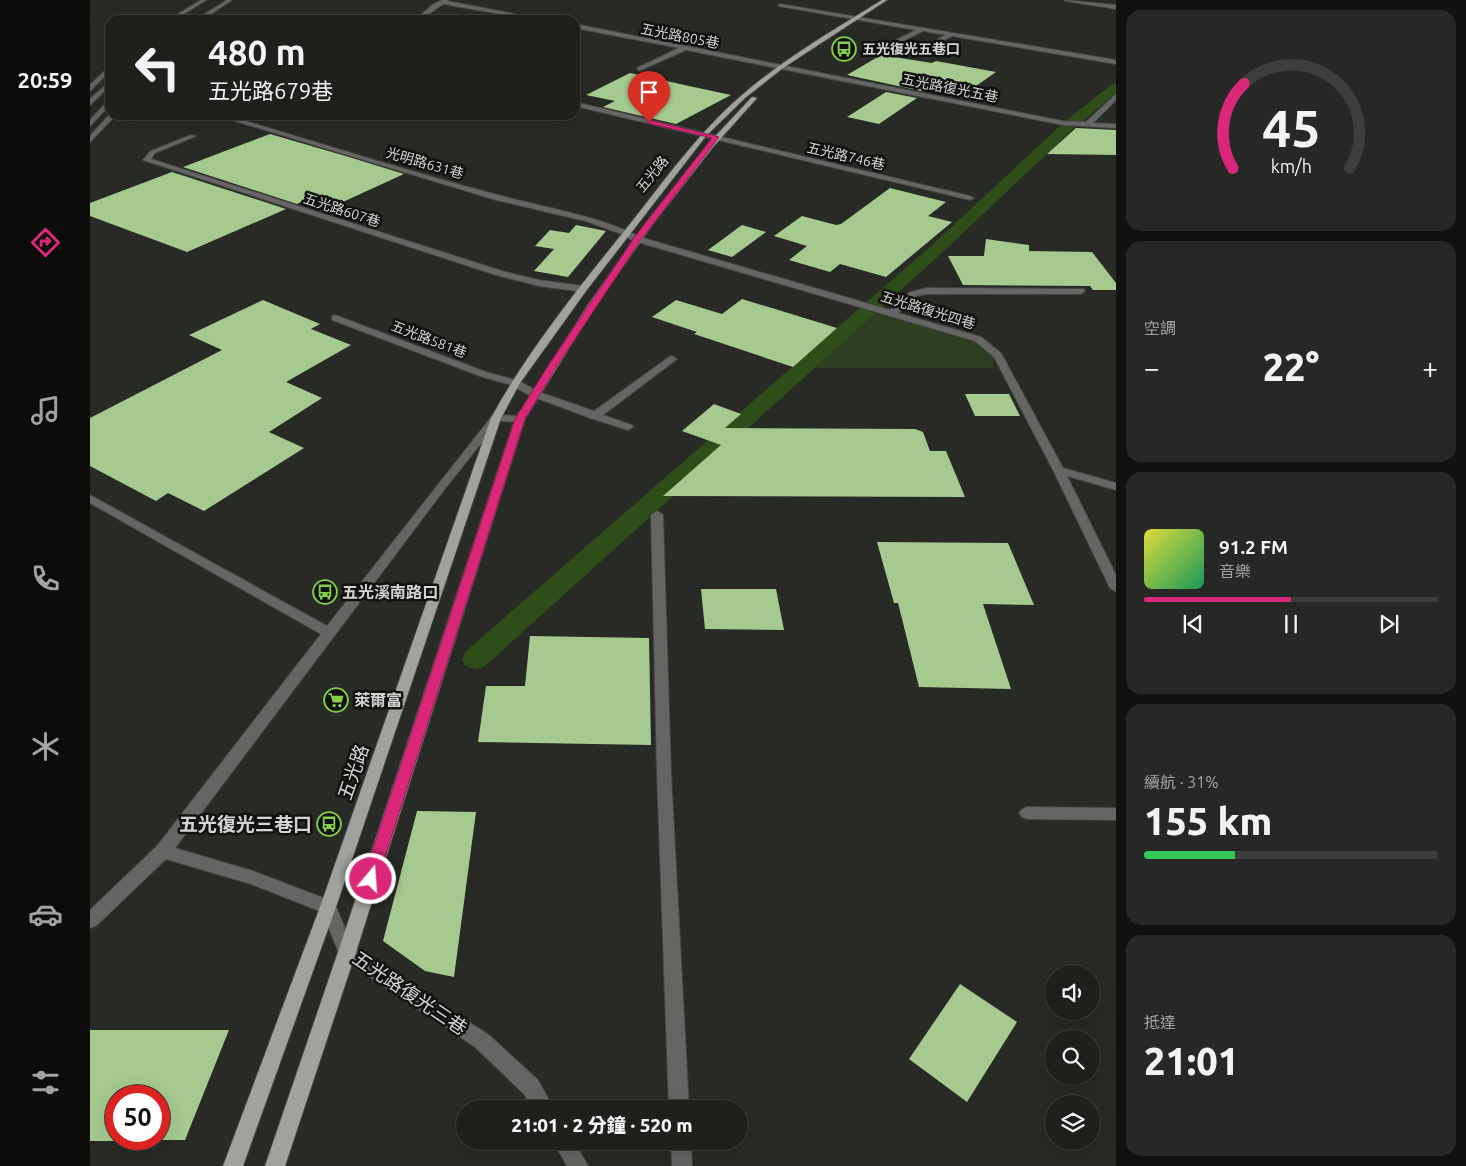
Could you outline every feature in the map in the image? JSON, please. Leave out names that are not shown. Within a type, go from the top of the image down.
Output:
[{"type":"main road","name":"五光路","points":[[232,1166],[328,907],[496,418],[515,383],[626,232],[704,135],[743,97],[781,67],[885,0]]},
{"type":"main road","name":"五光路","points":[[275,1166],[347,952],[520,419],[637,239],[716,137],[754,99],[792,69],[896,0]]},
{"type":"street","points":[[206,15],[230,0]]},
{"type":"street","points":[[1066,0],[1116,7]]},
{"type":"street","points":[[180,15],[207,1]]},
{"type":"street","points":[[189,15],[207,1]]},
{"type":"street","points":[[424,15],[434,6],[444,1],[517,15]]},
{"type":"street","points":[[218,15],[235,4]]},
{"type":"street","points":[[780,4],[1116,62]]},
{"type":"street","name":"五光路805巷","points":[[580,27],[781,67]]},
{"type":"street","points":[[879,51],[922,29]]},
{"type":"street","points":[[929,46],[952,34]]},
{"type":"street","points":[[639,69],[685,48]]},
{"type":"street","name":"五光路復光五巷","points":[[781,67],[1063,123],[1116,126]]},
{"type":"street","points":[[90,89],[105,73]]},
{"type":"street","points":[[90,103],[105,88]]},
{"type":"street","points":[[1085,125],[1116,96]]},
{"type":"street","name":"五光路746巷","points":[[580,105],[970,198]]},
{"type":"street","points":[[90,124],[105,107]]},
{"type":"street","points":[[90,140],[108,120]]},
{"type":"street","name":"光明路631巷","points":[[235,120],[457,186],[626,232]]},
{"type":"street","name":"五光路607巷","points":[[193,136],[153,152],[147,160],[499,273],[539,283],[583,289]]},
{"type":"street","name":"五光路復光四巷","points":[[626,232],[637,239],[892,313],[978,340],[987,345],[998,356],[1059,470],[1116,588]]},
{"type":"street","points":[[892,313],[913,294],[927,290],[1080,292]]},
{"type":"street","name":"五光路581巷","points":[[335,318],[483,374],[515,383],[535,394],[628,427]]},
{"type":"street","points":[[594,416],[672,359]]},
{"type":"street","points":[[496,418],[520,419]]},
{"type":"street","name":"五光路","points":[[90,921],[163,851],[496,418]]},
{"type":"street","points":[[1059,470],[1116,487]]},
{"type":"street","points":[[90,498],[330,633]]},
{"type":"street","points":[[657,515],[664,773],[679,1100]]},
{"type":"street","points":[[1027,813],[1116,814]]},
{"type":"street","points":[[163,851],[253,878],[328,907]]},
{"type":"street","name":"五光路復光三巷","points":[[328,907],[347,952],[482,1042],[531,1087],[539,1100]]},
{"type":"street","points":[[568,1150],[578,1166]]},
{"type":"street","points":[[681,1150],[682,1166]]},
{"type":"green space","points":[[875,313],[957,335],[976,343],[994,357],[993,368],[810,368]]},
{"type":"building","points":[[881,55],[932,63],[936,61],[996,72],[969,91],[936,85],[926,92],[847,75]]},
{"type":"building","points":[[630,73],[731,95],[676,124],[603,107],[615,101],[586,95]]},
{"type":"building","points":[[886,92],[917,98],[879,124],[847,117]]},
{"type":"building","points":[[1076,128],[1116,130],[1116,155],[1047,154]]},
{"type":"building","points":[[270,134],[404,174],[334,206],[310,198],[297,204],[183,167]]},
{"type":"building","points":[[172,172],[286,209],[187,252],[90,216],[90,203]]},
{"type":"building","points":[[890,188],[946,202],[928,216],[952,222],[886,277],[840,264],[830,272],[789,260],[807,246],[774,236],[802,216],[836,225],[841,224]]},
{"type":"building","points":[[576,225],[606,231],[568,277],[534,271],[554,249],[535,246],[550,230],[569,233]]},
{"type":"building","points":[[742,225],[766,232],[732,257],[708,250]]},
{"type":"building","points":[[986,239],[1029,245],[1029,251],[1092,252],[1116,283],[1116,290],[1093,290],[1090,286],[963,285],[948,256],[984,256]]},
{"type":"building","points":[[742,299],[837,328],[793,367],[694,334],[697,332],[652,317],[676,300],[722,314]]},
{"type":"building","points":[[263,300],[320,324],[311,329],[351,345],[286,382],[322,398],[269,432],[304,448],[204,511],[168,493],[156,501],[90,466],[90,418],[222,350],[189,335]]},
{"type":"building","points":[[965,394],[1009,394],[1020,416],[975,416]]},
{"type":"building","points":[[714,404],[741,414],[725,428],[915,429],[923,432],[930,451],[946,451],[965,497],[663,496],[721,445],[682,431]]},
{"type":"building","points":[[877,542],[1008,543],[1034,605],[983,604],[1011,689],[919,687],[898,603],[894,603]]},
{"type":"building","points":[[701,589],[776,589],[784,630],[705,629]]},
{"type":"building","points":[[530,636],[649,638],[651,745],[478,742],[486,686],[525,686]]},
{"type":"building","points":[[417,811],[476,812],[454,977],[425,971],[383,941]]},
{"type":"building","points":[[960,984],[1017,1022],[967,1102],[909,1059]]},
{"type":"building","points":[[90,1030],[229,1030],[185,1140],[170,1140],[170,1085],[105,1085],[105,1141],[90,1141]]},
{"type":"waterway","points":[[475,659],[938,248],[1067,127],[1116,87]]},
{"type":"place","name":"五光復光五巷口","points":[[844,49]]},
{"type":"place","name":"五光溪南路口","points":[[325,592]]},
{"type":"place","name":"萊爾富","points":[[336,700]]},
{"type":"place","name":"五光復光三巷口","points":[[329,824]]},
{"type":"route","points":[[371,879],[520,419],[552,366],[637,239],[716,137],[649,122]]}]
